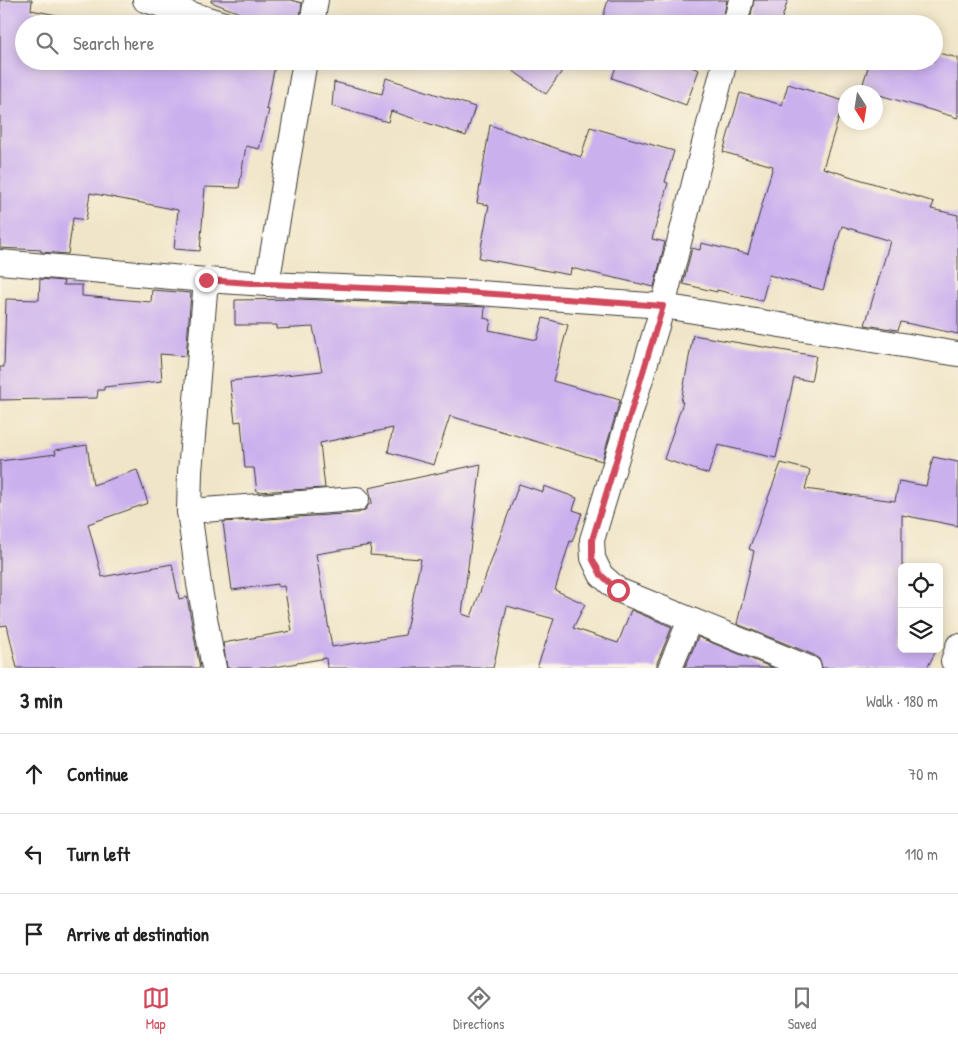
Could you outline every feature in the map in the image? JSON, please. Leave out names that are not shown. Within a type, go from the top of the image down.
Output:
[{"type":"street","points":[[145,0],[194,15]]},
{"type":"street","points":[[314,15],[316,0]]},
{"type":"street","points":[[737,15],[741,0]]},
{"type":"street","points":[[267,284],[303,70]]},
{"type":"street","points":[[723,70],[663,306],[592,540],[592,558],[601,575],[618,590],[809,668]]},
{"type":"street","points":[[0,262],[206,280],[465,292],[663,306],[958,354]]},
{"type":"street","points":[[206,280],[190,472],[189,511],[199,584],[214,668]]},
{"type":"street","points":[[189,511],[357,499]]},
{"type":"street","points":[[670,668],[690,620]]},
{"type":"building","points":[[0,0],[32,0],[31,10],[56,15],[15,15],[15,70],[274,70],[266,109],[269,110],[259,149],[246,146],[239,188],[205,187],[200,251],[174,249],[178,210],[90,193],[86,220],[73,218],[68,254],[41,252],[41,250],[0,248]]},
{"type":"building","points":[[211,0],[291,0],[302,3],[300,15],[245,15],[211,2]]},
{"type":"building","points":[[608,0],[727,0],[724,15],[604,15]]},
{"type":"building","points":[[754,0],[788,0],[783,15],[751,15]]},
{"type":"building","points":[[943,54],[958,58],[958,118],[883,96],[883,85],[863,85],[867,70],[943,70]]},
{"type":"building","points":[[512,70],[563,70],[546,94]]},
{"type":"building","points":[[615,70],[699,70],[686,105],[612,78]]},
{"type":"building","points":[[386,78],[475,107],[466,136],[391,111],[388,122],[332,106],[334,82],[382,94]]},
{"type":"building","points":[[788,84],[838,99],[838,120],[823,168],[934,202],[931,209],[958,215],[958,334],[901,322],[898,330],[865,325],[890,241],[842,226],[823,290],[769,275],[762,301],[683,284],[692,248],[700,250],[701,243],[748,254],[773,166],[723,152],[740,93],[782,105]]},
{"type":"building","points":[[490,125],[581,157],[590,127],[674,151],[665,182],[668,183],[652,239],[665,242],[654,287],[571,268],[570,275],[479,258],[489,205],[477,203]]},
{"type":"building","points":[[40,279],[64,281],[63,285],[82,285],[82,296],[151,302],[152,290],[191,293],[186,356],[160,354],[162,381],[104,387],[104,390],[98,390],[97,398],[0,400],[0,367],[4,367],[6,299],[39,300]]},
{"type":"building","points":[[297,299],[485,307],[484,318],[491,320],[489,330],[537,340],[543,318],[568,325],[553,381],[620,400],[602,461],[450,416],[434,465],[388,452],[393,428],[320,443],[325,488],[257,492],[254,468],[245,468],[241,421],[235,422],[230,381],[322,371],[313,327],[277,329],[277,325],[235,325],[235,300]]},
{"type":"building","points":[[693,335],[816,356],[811,381],[794,378],[776,458],[718,445],[708,474],[664,459],[683,402],[681,402]]},
{"type":"building","points":[[87,445],[93,485],[137,470],[148,503],[88,524],[102,577],[172,564],[179,599],[187,597],[200,668],[17,668],[7,625],[0,626],[0,461],[56,454],[55,450]]},
{"type":"building","points":[[933,457],[958,462],[958,526],[902,515],[902,563],[898,563],[898,653],[935,653],[927,668],[822,668],[820,660],[814,655],[737,624],[754,551],[749,549],[781,463],[810,470],[805,489],[895,501],[899,481],[926,486]]},
{"type":"building","points":[[481,464],[462,614],[471,617],[519,484],[543,492],[544,486],[577,498],[573,510],[582,513],[572,542],[570,541],[555,590],[585,604],[573,628],[618,643],[631,610],[672,627],[657,663],[657,668],[537,668],[554,619],[507,606],[493,668],[327,668],[326,658],[269,668],[227,668],[223,643],[292,631],[284,586],[278,587],[278,584],[232,590],[223,522],[358,513],[365,510],[372,503],[369,488]],"holes":[[[371,545],[370,555],[421,559],[405,635],[332,647],[316,554]]]},
{"type":"building","points":[[698,637],[773,668],[685,668]]},
{"type":"route","points":[[206,280],[465,292],[663,306],[592,540],[592,558],[601,575],[618,590]]}]
